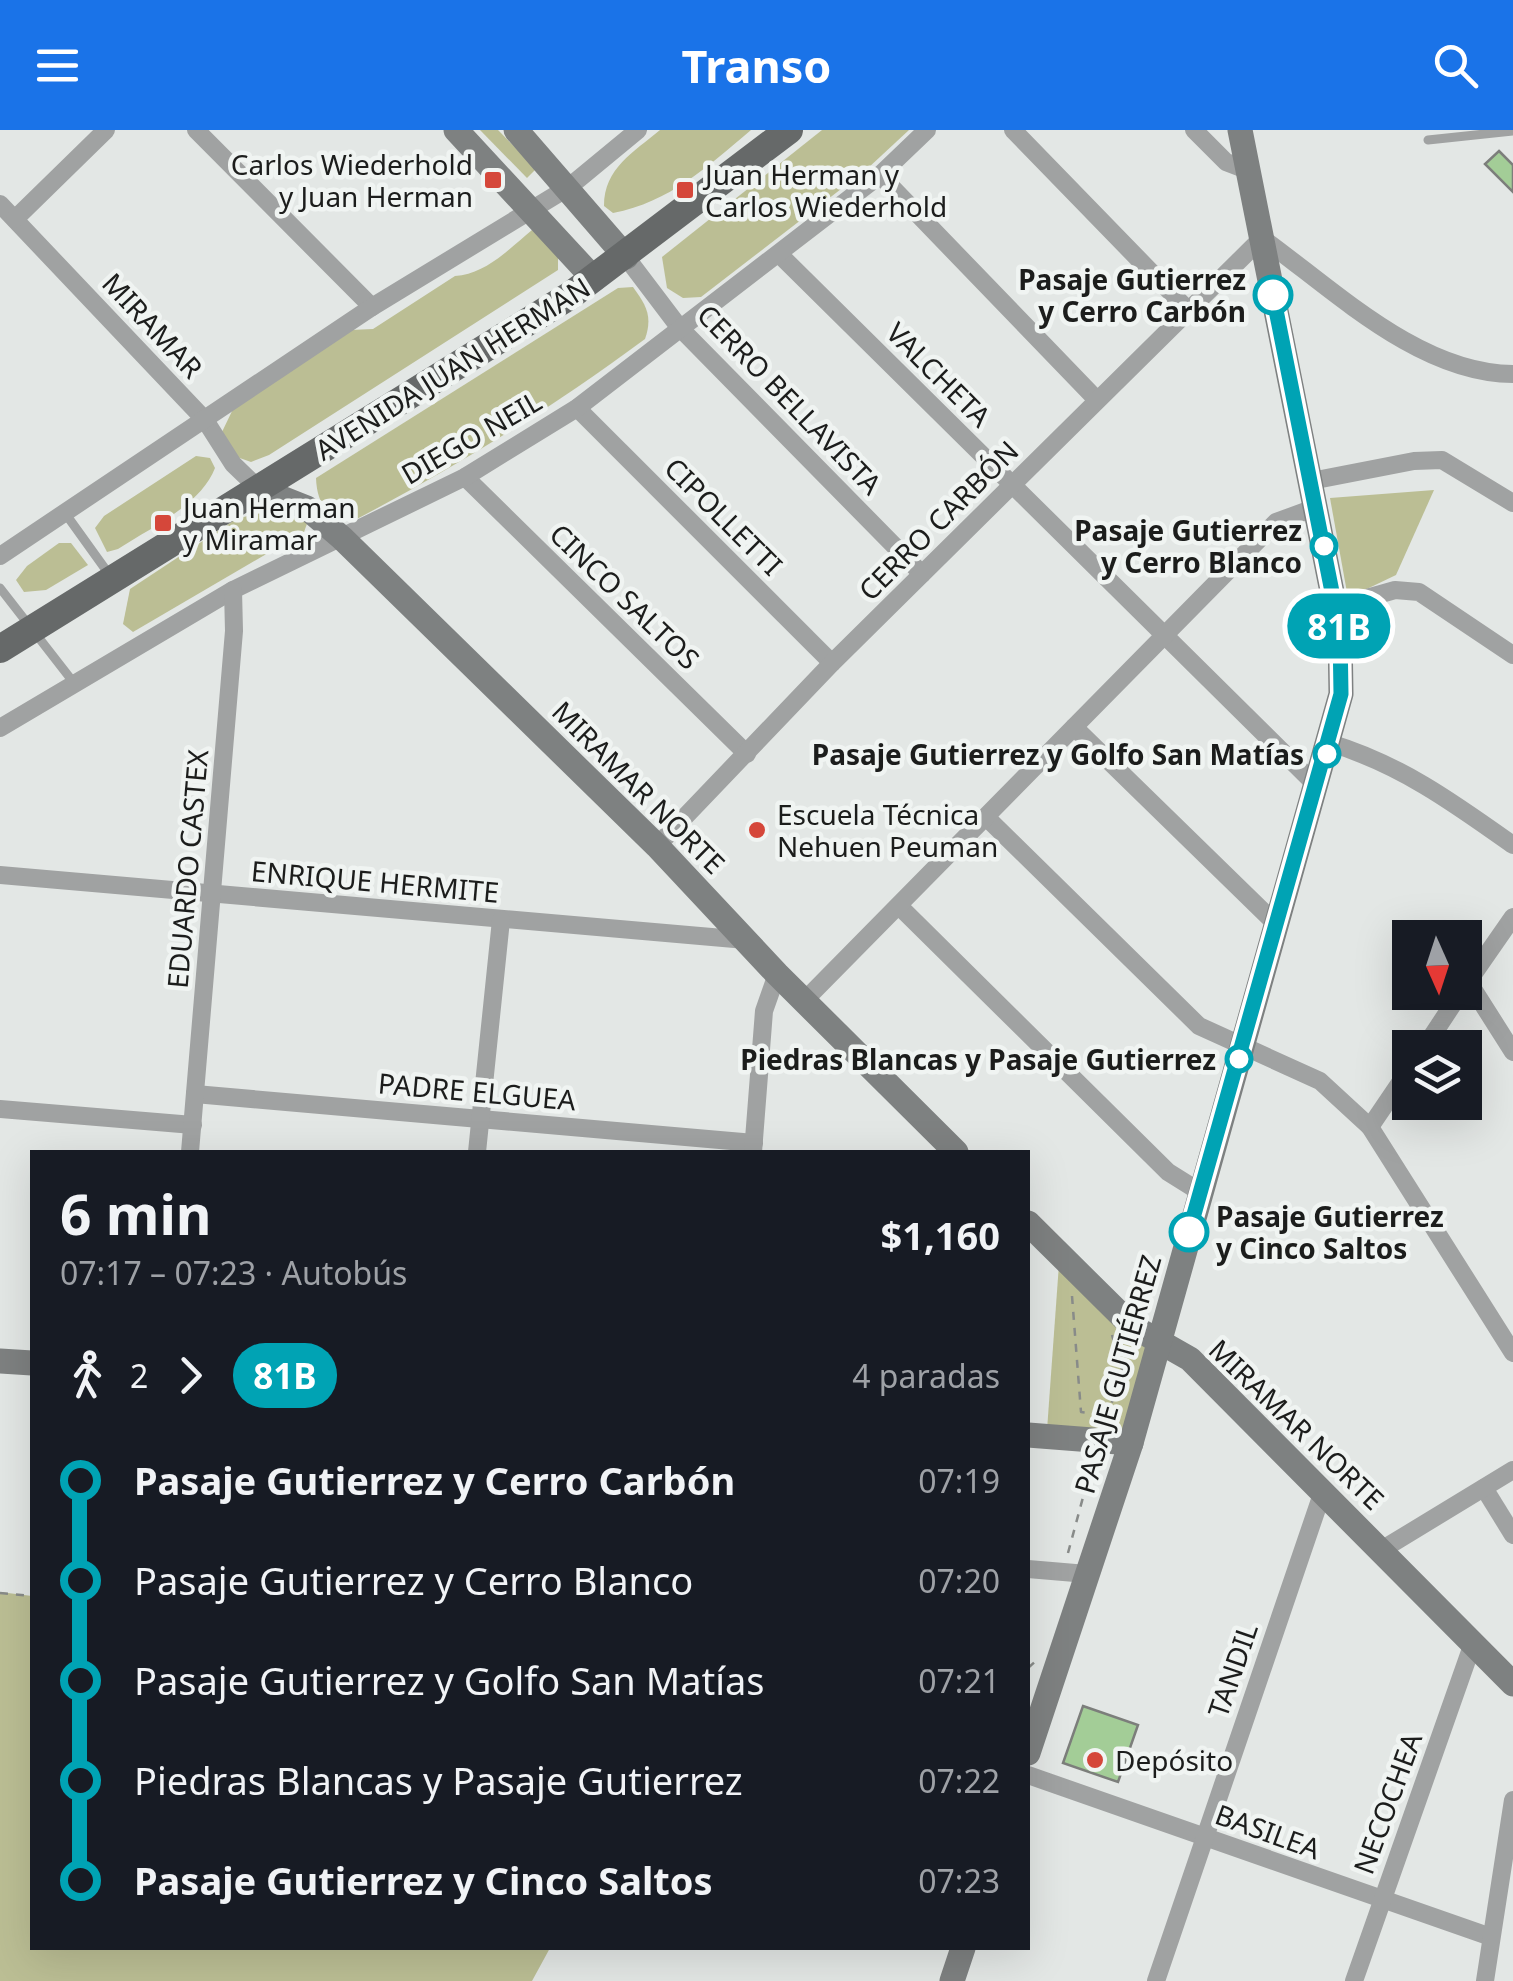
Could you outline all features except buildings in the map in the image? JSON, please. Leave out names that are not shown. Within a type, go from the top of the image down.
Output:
[{"type":"main road","name":"AVENIDA JUAN HERMAN","points":[[0,648],[594,278],[789,130]]},
{"type":"street","points":[[15,219],[106,130]]},
{"type":"street","points":[[196,130],[372,308]]},
{"type":"street","points":[[456,130],[594,278]]},
{"type":"street","points":[[516,130],[626,256]]},
{"type":"street","points":[[0,556],[372,308],[569,187],[638,130]]},
{"type":"street","name":"DIEGO NEIL","points":[[0,728],[233,590],[465,477],[577,408],[880,175],[927,130]]},
{"type":"street","points":[[1012,130],[1188,309]]},
{"type":"street","points":[[1194,130],[1226,162],[1247,170]]},
{"type":"street","name":"PASAJE GUTIÉRREZ","points":[[1030,1739],[1038,1685],[1075,1573],[1131,1443],[1330,743],[1343,668],[1312,481],[1240,130]]},
{"type":"street","points":[[880,175],[1097,400]]},
{"type":"street","name":"MIRAMAR","points":[[0,204],[205,420],[233,464],[259,490]]},
{"type":"street","points":[[1262,238],[1419,351],[1455,366],[1513,374]]},
{"type":"street","name":"CERRO CARBÓN","points":[[657,846],[832,663],[1262,238]]},
{"type":"street","name":"VALCHETA","points":[[778,254],[1317,786]]},
{"type":"street","name":"CERRO BELLAVISTA","points":[[626,256],[679,327],[922,574]]},
{"type":"street","name":"CIPOLLETTI","points":[[577,408],[832,663]]},
{"type":"street","points":[[1312,481],[1414,461],[1442,460],[1513,503]]},
{"type":"street","name":"CINCO SALTOS","points":[[465,477],[747,754]]},
{"type":"street","name":"MIRAMAR NORTE","points":[[259,490],[307,508],[342,538],[657,846],[777,974],[954,1150]]},
{"type":"street","points":[[804,1001],[1276,522],[1317,508]]},
{"type":"street","name":"EDUARDO CASTEX","points":[[190,1150],[214,894],[233,590]]},
{"type":"street","points":[[1335,607],[1394,590],[1419,592],[1513,656]]},
{"type":"street","points":[[1074,727],[1278,926]]},
{"type":"street","points":[[1330,743],[1373,756],[1422,781],[1513,845]]},
{"type":"street","points":[[986,817],[1199,1026],[1242,1050],[1320,1081],[1370,1127],[1513,1353]]},
{"type":"street","name":"ENRIQUE HERMITE","points":[[0,875],[746,940]]},
{"type":"street","points":[[899,906],[1168,1172],[1200,1192]]},
{"type":"street","points":[[1482,963],[1513,918]]},
{"type":"street","points":[[478,1150],[501,920]]},
{"type":"street","points":[[754,1148],[764,1011],[777,974]]},
{"type":"street","points":[[1482,1010],[1513,1052]]},
{"type":"street","name":"PADRE ELGUEA","points":[[195,1094],[754,1148]]},
{"type":"street","points":[[1370,1127],[1392,1095]]},
{"type":"street","points":[[0,1109],[192,1125]]},
{"type":"street","name":"MIRAMAR NORTE","points":[[1032,1232],[1132,1326],[1190,1359],[1513,1684]]},
{"type":"street","points":[[0,1361],[30,1364]]},
{"type":"street","points":[[1030,1435],[1131,1443]]},
{"type":"street","points":[[1383,1550],[1513,1470]]},
{"type":"street","points":[[1484,1488],[1513,1535]]},
{"type":"street","name":"TANDIL","points":[[1156,1981],[1322,1492]]},
{"type":"street","points":[[1030,1569],[1075,1573]]},
{"type":"street","name":"NECOCHEA","points":[[1354,1981],[1473,1643]]},
{"type":"street","name":"BASILEA","points":[[1030,1776],[1491,1937]]},
{"type":"street","points":[[1485,1981],[1513,1800]]},
{"type":"street","points":[[952,1981],[962,1950]]},
{"type":"lane","points":[[1428,140],[1513,131]]},
{"type":"lane","points":[[65,513],[112,580]]},
{"type":"lane","points":[[0,588],[76,685]]},
{"type":"path","points":[[1085,1308],[1072,1295],[1081,1412],[1108,1415]]},
{"type":"path","points":[[1075,1573],[1099,1440],[1122,1370],[1112,1335]]},
{"type":"path","points":[[0,1593],[30,1596]]},
{"type":"path","points":[[1030,1666],[1042,1656]]},
{"type":"green space","points":[[480,130],[498,130],[536,169],[527,178]]},
{"type":"green space","points":[[660,130],[751,130],[670,192],[613,213],[604,206],[609,181],[622,162]]},
{"type":"green space","points":[[822,130],[909,130],[867,169],[701,297],[683,298],[667,288],[662,257]]},
{"type":"green space","points":[[532,230],[558,253],[558,270],[269,455],[251,462],[234,456],[221,434],[234,407],[350,330],[373,329],[455,276],[487,266]]},
{"type":"green space","points":[[633,287],[647,311],[645,339],[575,389],[503,436],[353,521],[336,516],[321,502],[316,478],[618,288]]},
{"type":"green space","points":[[196,456],[210,458],[215,468],[198,493],[159,524],[107,552],[95,528],[104,516]]},
{"type":"green space","points":[[1434,490],[1396,575],[1348,598],[1330,498]]},
{"type":"green space","points":[[271,510],[308,521],[304,532],[133,632],[123,624],[130,589],[236,519]]},
{"type":"green space","points":[[59,543],[71,543],[88,565],[46,590],[24,592],[16,580],[27,566]]},
{"type":"green space","points":[[1059,1264],[1152,1343],[1127,1437],[1047,1430]]},
{"type":"green space","points":[[0,1592],[30,1596],[30,1950],[549,1950],[532,1981],[0,1981]]},
{"type":"bus line","name":"81B","points":[[1189,1232],[1341,694],[1340,632],[1273,295]]},
{"type":"place","name":"Carlos Wiederhold y Juan Herman","points":[[493,180]]},
{"type":"place","name":"Juan Herman y Carlos Wiederhold","points":[[685,190]]},
{"type":"place","name":"Pasaje Gutierrez y Cerro Carbón","points":[[1273,295]]},
{"type":"place","name":"Juan Herman y Miramar","points":[[163,523]]},
{"type":"place","name":"Pasaje Gutierrez y Cerro Blanco","points":[[1324,546]]},
{"type":"place","name":"Pasaje Gutierrez y Golfo San Matías","points":[[1327,754]]},
{"type":"place","name":"Escuela Técnica Nehuen Peuman","points":[[757,830]]},
{"type":"place","name":"Piedras Blancas y Pasaje Gutierrez","points":[[1239,1059]]},
{"type":"place","name":"Pasaje Gutierrez y Cinco Saltos","points":[[1189,1232]]},
{"type":"place","name":"Depósito","points":[[1095,1760]]}]
